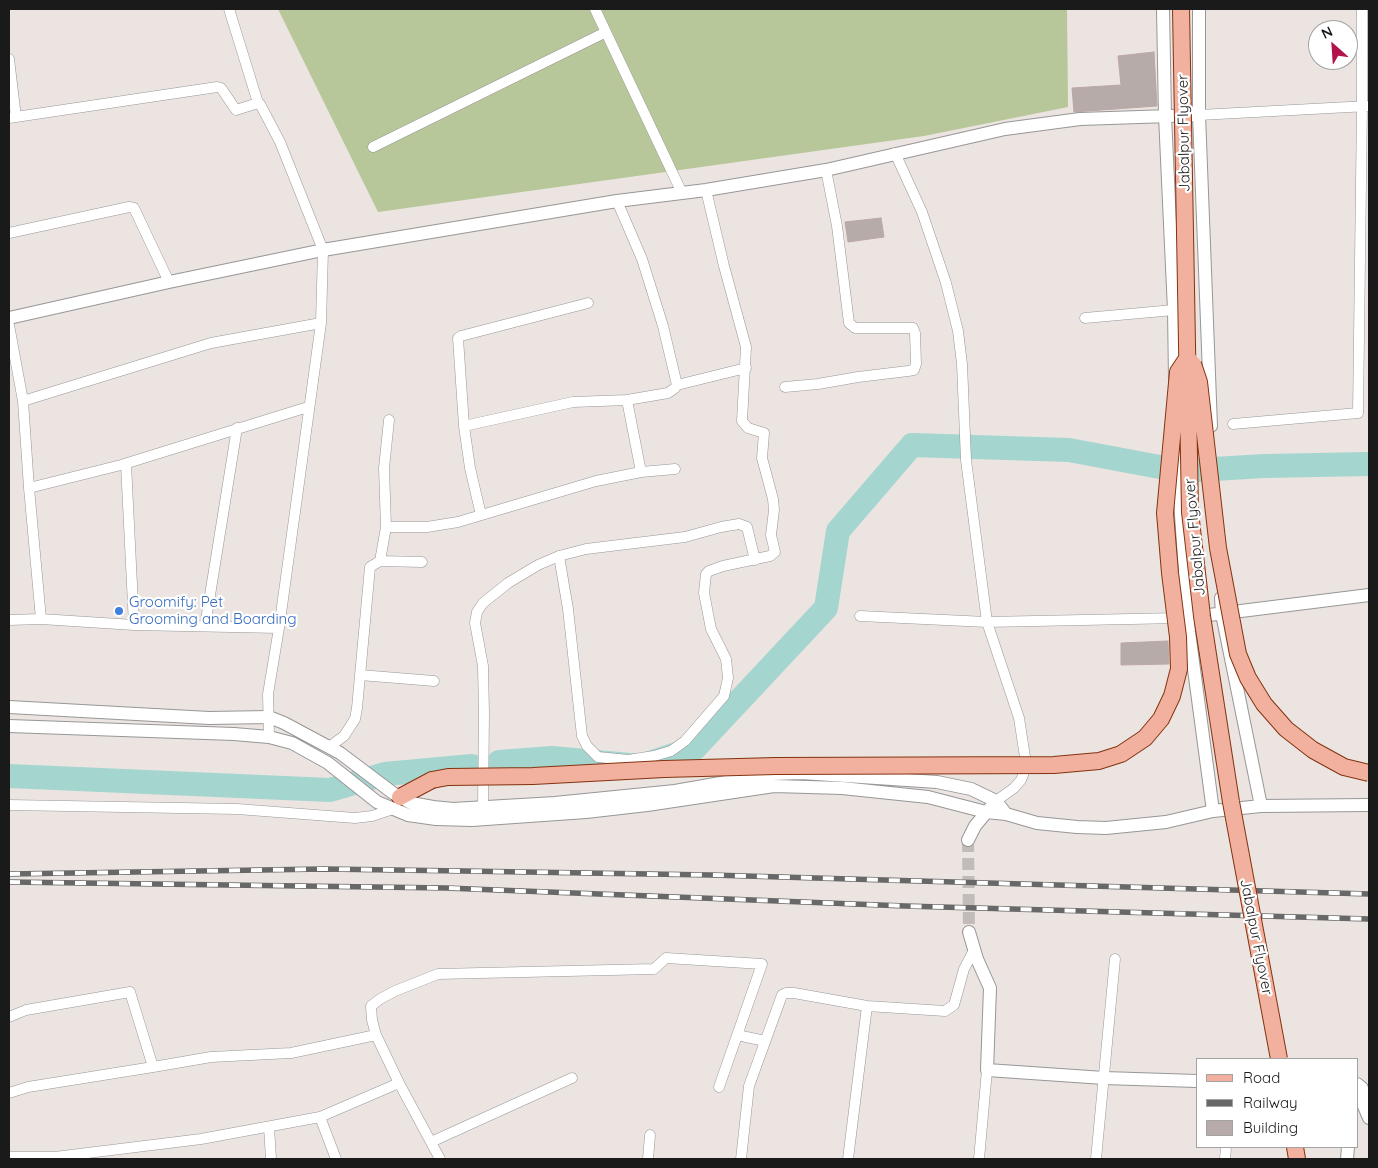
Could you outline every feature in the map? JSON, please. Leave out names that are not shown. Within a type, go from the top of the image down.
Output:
[{"type":"main road","name":"Jabalpur Flyover","points":[[1181,9],[1190,512],[1202,616],[1230,802],[1279,1058]]},
{"type":"main road","points":[[1188,354],[1199,382],[1218,548],[1229,610],[1238,654],[1248,678],[1264,704],[1286,729],[1312,750],[1344,767],[1369,773]]},
{"type":"main road","points":[[399,800],[432,780],[448,777],[533,776],[664,769],[776,766],[1054,765],[1099,761],[1121,754],[1144,738],[1161,719],[1172,696],[1179,669],[1178,637],[1165,513],[1178,372],[1188,354]]},
{"type":"street","points":[[229,9],[258,103],[262,107],[280,142],[323,250],[321,323],[308,407],[280,628],[268,694],[269,737]]},
{"type":"street","points":[[595,9],[682,193]]},
{"type":"street","points":[[1163,9],[1165,116],[1174,310],[1177,479],[1188,617],[1213,811]]},
{"type":"street","points":[[1199,9],[1200,115],[1213,477],[1222,614],[1261,806]]},
{"type":"street","points":[[1233,424],[1358,413],[1366,106],[1362,9]]},
{"type":"street","points":[[373,147],[606,32]]},
{"type":"street","points":[[9,59],[12,117],[217,87],[221,88],[236,110],[258,103]]},
{"type":"street","points":[[9,318],[323,250],[618,201],[706,190],[826,170],[1005,129],[1070,120],[1366,106]]},
{"type":"street","points":[[895,153],[922,212],[946,283],[958,331],[962,364],[966,460],[987,622],[1018,718],[1025,757],[1025,770],[1021,780],[986,812],[975,826],[968,840]]},
{"type":"street","points":[[785,387],[914,370],[916,364],[915,333],[913,328],[855,328],[849,323],[837,226],[826,170]]},
{"type":"street","points":[[559,556],[568,609],[582,736],[587,746],[598,756],[628,760],[671,750],[685,741],[724,696],[728,678],[726,659],[711,629],[704,592],[706,574],[723,566],[770,556],[775,552],[771,535],[774,510],[762,458],[764,433],[748,428],[742,421],[746,347],[706,190]]},
{"type":"street","points":[[618,201],[642,259],[663,326],[677,385]]},
{"type":"street","points":[[9,233],[129,207],[134,208],[169,282]]},
{"type":"street","points":[[481,515],[470,468],[464,426],[458,338],[588,303]]},
{"type":"street","points":[[1086,318],[1174,310]]},
{"type":"street","points":[[23,401],[211,343],[321,323]]},
{"type":"street","points":[[9,325],[23,401],[41,619]]},
{"type":"street","points":[[464,426],[574,402],[627,400],[668,392],[677,385],[746,368]]},
{"type":"street","points":[[627,400],[641,472]]},
{"type":"street","points":[[29,488],[126,464],[308,407]]},
{"type":"street","points":[[380,561],[386,527],[384,468],[389,420]]},
{"type":"street","points":[[205,626],[237,428]]},
{"type":"street","points":[[126,464],[134,625]]},
{"type":"street","points":[[386,527],[427,528],[458,522],[596,481],[641,472],[675,469]]},
{"type":"street","points":[[483,807],[483,666],[475,623],[477,612],[483,603],[508,583],[538,564],[559,556],[586,550],[680,538],[739,524],[747,527],[750,534],[754,560]]},
{"type":"street","points":[[329,746],[344,736],[355,719],[370,567],[380,561],[422,562]]},
{"type":"street","points":[[860,616],[987,622],[1188,617],[1369,595]]},
{"type":"street","points":[[9,620],[41,619],[134,625],[280,628]]},
{"type":"street","points":[[360,675],[434,681]]},
{"type":"street","points":[[9,706],[209,718],[269,717],[284,722],[340,753],[399,800],[408,815],[436,819],[472,820],[586,812],[774,786],[842,788],[928,797],[986,812],[1006,814],[1037,823],[1106,828],[1166,822],[1213,811],[1261,806],[1369,805]]},
{"type":"street","points":[[9,726],[215,733],[269,737],[292,743],[328,763],[377,802],[399,800],[453,808],[555,804],[675,791],[772,774],[802,773],[937,782],[971,789],[996,801],[1006,814]]},
{"type":"street","points":[[9,805],[237,809],[355,818],[372,816],[399,800]]},
{"type":"street","points":[[969,932],[977,959],[990,988],[987,1070],[978,1159]]},
{"type":"street","points":[[741,1159],[749,1086],[778,1001],[782,995],[786,993],[804,994],[867,1006],[945,1011],[950,1009],[956,1000],[964,969],[974,950]]},
{"type":"street","points":[[440,1159],[399,1083],[376,1035],[371,1006],[380,998],[438,974],[654,969],[666,958],[762,964],[718,1087]]},
{"type":"street","points":[[1096,1159],[1115,959]]},
{"type":"street","points":[[9,1017],[26,1010],[130,992],[153,1067]]},
{"type":"street","points":[[848,1159],[867,1006]]},
{"type":"street","points":[[9,1093],[28,1087],[211,1058],[291,1053],[376,1035]]},
{"type":"street","points":[[737,1035],[765,1040]]},
{"type":"street","points":[[987,1070],[1104,1078],[1196,1081]]},
{"type":"street","points":[[431,1142],[572,1078]]},
{"type":"street","points":[[9,1157],[55,1157],[201,1139],[268,1127],[320,1117],[399,1083]]},
{"type":"street","points":[[1358,1085],[1362,1088],[1360,1109],[1369,1118]]},
{"type":"street","points":[[320,1117],[336,1159]]},
{"type":"street","points":[[268,1127],[271,1159]]},
{"type":"street","points":[[648,1159],[650,1135]]},
{"type":"green space","points":[[278,9],[1067,9],[1068,107],[924,136],[378,212]]},
{"type":"building","points":[[1154,52],[1157,106],[1074,112],[1072,88],[1121,85],[1118,56]]},
{"type":"building","points":[[881,218],[884,237],[848,242],[845,222]]},
{"type":"building","points":[[1168,641],[1169,664],[1121,665],[1121,643]]},
{"type":"waterway","points":[[499,762],[552,758],[641,766],[695,748],[826,608],[838,531],[912,445],[1069,450],[1181,471],[1264,466],[1369,464]]},
{"type":"waterway","points":[[9,776],[330,790],[385,774],[472,766]]},
{"type":"tunnel","points":[[968,840],[969,932]]},
{"type":"railway","points":[[9,874],[324,869],[463,871],[711,875],[1369,894]]},
{"type":"railway","points":[[9,882],[446,888],[905,906],[1369,919]]},
{"type":"place","name":"Groomify: Pet Grooming and Boarding","points":[[119,611]]}]
